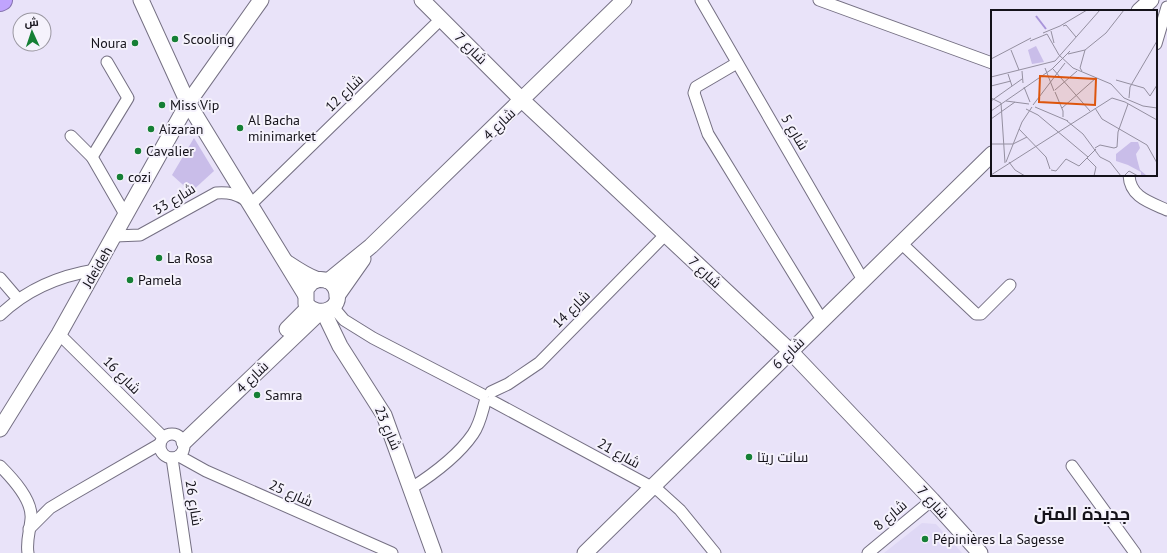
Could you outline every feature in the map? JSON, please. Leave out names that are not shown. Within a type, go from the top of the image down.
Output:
[{"type":"street","points":[[142,0],[188,103],[284,260],[322,305],[335,287],[284,260]]},
{"type":"street","name":"Jdeideh","points":[[0,429],[59,334],[188,103],[261,0]]},
{"type":"street","name":"شارع 7","points":[[422,0],[523,101],[790,351],[932,500],[980,553]]},
{"type":"street","name":"شارع 4","points":[[181,438],[322,305],[371,246],[523,101],[624,0]]},
{"type":"street","name":"شارع 5","points":[[701,0],[807,180],[863,280]]},
{"type":"street","points":[[819,0],[991,63]]},
{"type":"street","points":[[1141,10],[1151,0]]},
{"type":"street","points":[[1157,41],[1167,7]]},
{"type":"street","name":"شارع 12","points":[[249,203],[441,19]]},
{"type":"street","points":[[92,157],[128,98],[107,62]]},
{"type":"street","points":[[737,63],[696,87],[694,93],[708,134],[822,320]]},
{"type":"street","points":[[71,136],[92,157],[126,216]]},
{"type":"street","name":"شارع 6","points":[[585,553],[991,155]]},
{"type":"street","points":[[1129,176],[1132,190],[1137,195],[1167,210]]},
{"type":"street","name":"شارع 33","points":[[115,236],[140,235],[216,193],[233,194],[249,203]]},
{"type":"street","name":"شارع 14","points":[[488,397],[539,363],[665,235]]},
{"type":"street","points":[[901,243],[976,314],[981,314],[1010,285]]},
{"type":"street","name":"شارع 4","points":[[322,305],[309,285],[322,280],[371,246]]},
{"type":"street","points":[[0,315],[18,299],[36,288],[74,273],[95,270]]},
{"type":"street","points":[[0,278],[18,299]]},
{"type":"street","name":"شارع 21","points":[[322,305],[373,338],[488,397],[659,492],[674,504],[715,553]]},
{"type":"street","name":"شارع 23","points":[[322,305],[340,346],[384,415],[434,553]]},
{"type":"street","name":"شارع 16","points":[[59,334],[162,441]]},
{"type":"street","points":[[410,489],[432,475],[473,434],[479,423],[488,397]]},
{"type":"street","points":[[29,529],[50,508],[162,441],[171,433],[181,438],[185,448],[175,457],[164,455],[162,441]]},
{"type":"street","name":"شارع 26","points":[[175,457],[186,553]]},
{"type":"street","name":"شارع 25","points":[[175,457],[392,553]]},
{"type":"street","points":[[0,466],[18,485],[30,510],[31,518],[27,543],[28,553]]},
{"type":"street","points":[[1072,466],[1135,553]]},
{"type":"street","name":"شارع 8","points":[[868,553],[932,500]]},
{"type":"shaded area","points":[[194,138],[214,171],[191,192],[172,175]]},
{"type":"shaded area","name":"Pépinières La Sagesse","points":[[922,523],[936,524],[962,553],[884,553]]},
{"type":"place","name":"Scooling","points":[[175,39]]},
{"type":"place","name":"Noura","points":[[135,43]]},
{"type":"place","name":"Miss Vip","points":[[162,105]]},
{"type":"place","name":"Al Bacha minimarket","points":[[240,128]]},
{"type":"place","name":"Aizaran","points":[[151,129]]},
{"type":"place","name":"Cavalier","points":[[138,151]]},
{"type":"place","name":"cozi","points":[[120,177]]},
{"type":"place","name":"La Rosa","points":[[159,258]]},
{"type":"place","name":"Pamela","points":[[130,280]]},
{"type":"place","name":"Samra","points":[[257,395]]},
{"type":"place","name":"سانت ريتا","points":[[749,457]]},
{"type":"place","name":"Pépinières La Sagesse","points":[[925,539]]},
{"type":"district","name":"جديدة المتن","points":[[1082,513]]}]
